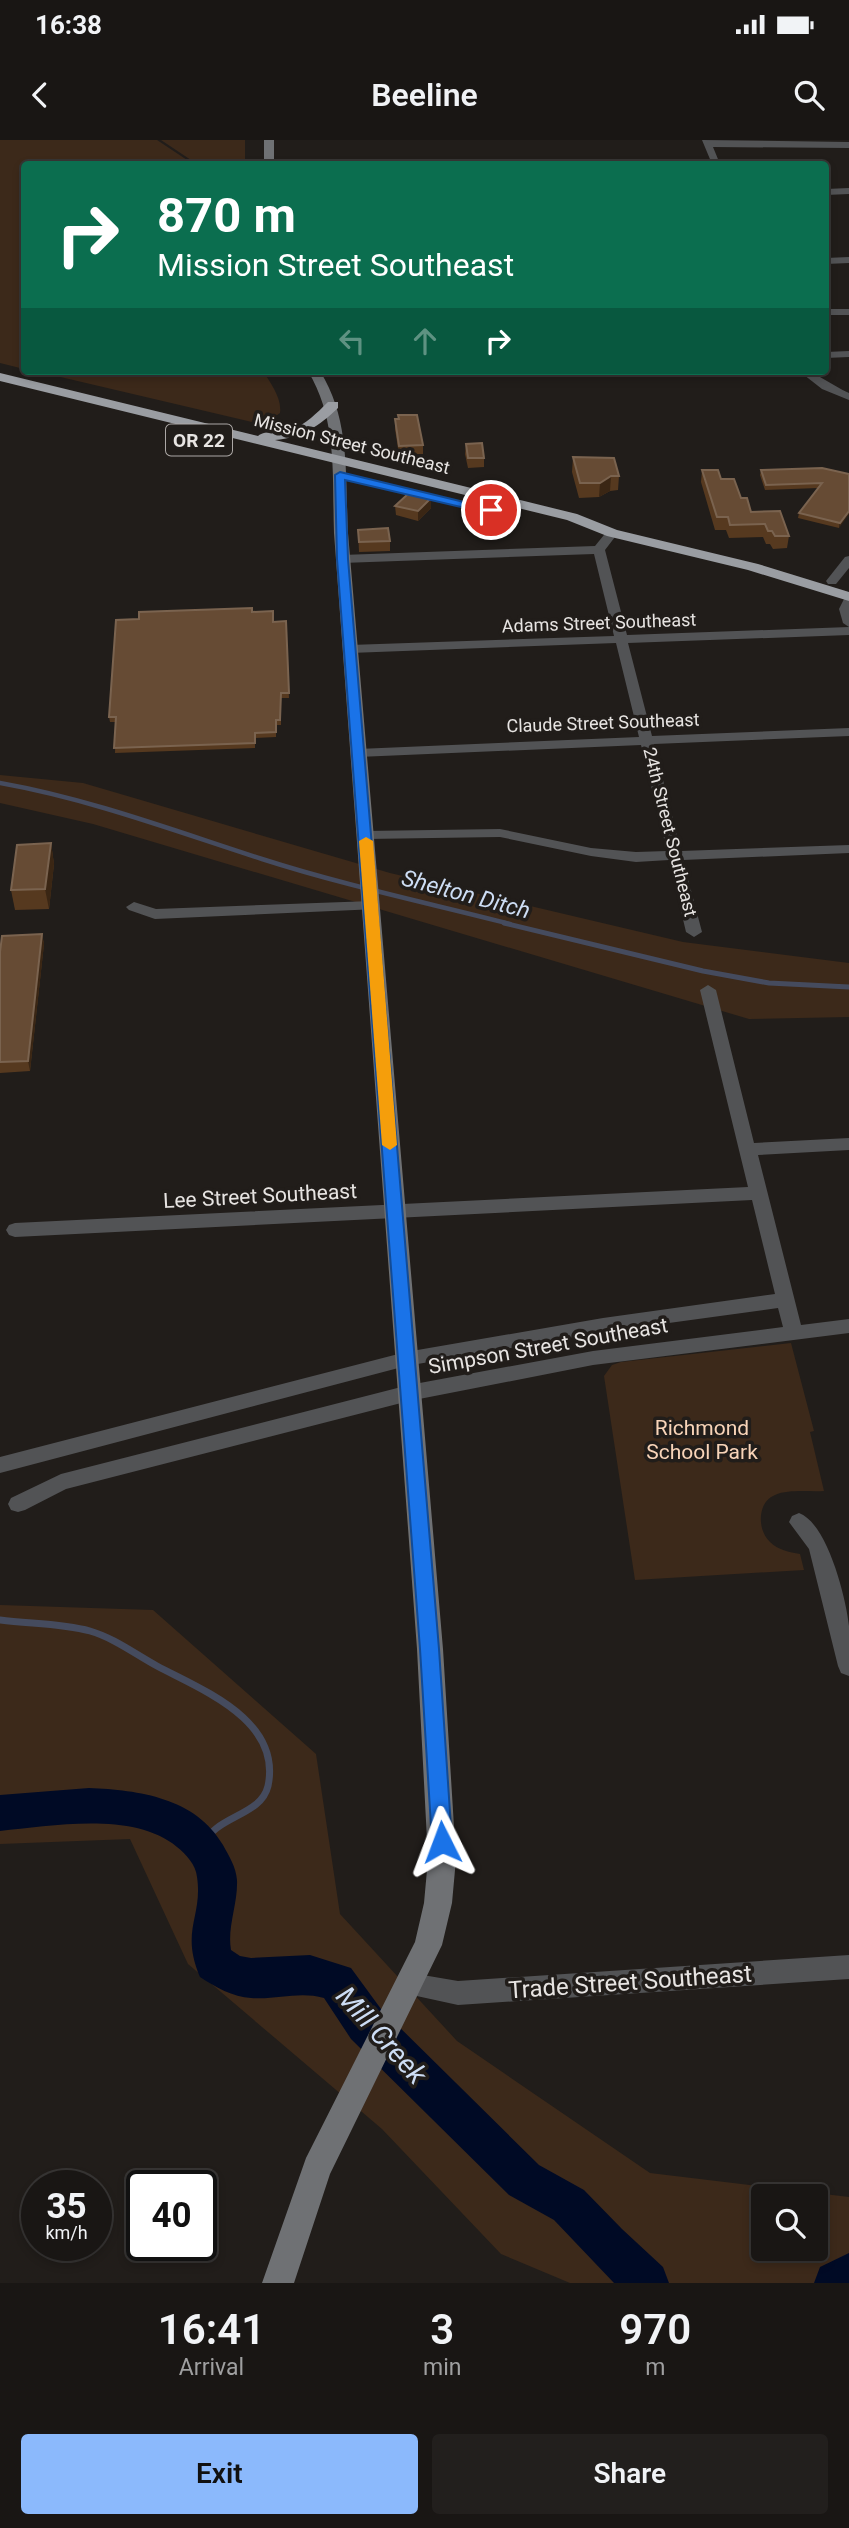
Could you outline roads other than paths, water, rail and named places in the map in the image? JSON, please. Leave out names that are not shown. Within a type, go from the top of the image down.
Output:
[{"type":"highway","name":"Mission Street Southeast","points":[[0,377],[194,424],[339,468]]},
{"type":"highway","name":"Mission Street Southeast","points":[[0,390],[339,468],[562,527],[612,533],[845,587]]},
{"type":"highway","points":[[194,424],[284,436],[312,426],[333,405]]},
{"type":"highway","name":"Mission Street Southeast","points":[[753,567],[809,587],[845,587]]},
{"type":"street","points":[[269,140],[269,161]]},
{"type":"street","points":[[715,161],[707,142],[849,145]]},
{"type":"street","points":[[829,192],[849,191]]},
{"type":"street","points":[[829,261],[849,260]]},
{"type":"street","points":[[829,312],[849,312]]},
{"type":"street","points":[[829,355],[849,354]]},
{"type":"street","points":[[278,2283],[317,2169],[360,2080],[411,1985],[428,1945],[438,1903],[442,1859],[430,1649],[342,559],[339,468],[333,405],[316,375]]},
{"type":"street","points":[[809,375],[825,387],[849,397]]},
{"type":"street","points":[[342,559],[599,550],[612,533]]},
{"type":"street","name":"24th Street Southeast","points":[[599,550],[694,932]]},
{"type":"street","points":[[849,561],[845,587],[845,609],[849,623]]},
{"type":"street","name":"Adams Street Southeast","points":[[350,649],[849,631]]},
{"type":"street","name":"Claude Street Southeast","points":[[358,753],[849,732]]},
{"type":"street","points":[[366,835],[500,833],[615,856],[849,849]]},
{"type":"street","points":[[134,907],[155,914],[372,906]]},
{"type":"street","points":[[708,990],[793,1331]]},
{"type":"street","points":[[748,1149],[849,1143]]},
{"type":"street","name":"Lee Street Southeast","points":[[15,1230],[759,1194]]},
{"type":"street","name":"Simpson Street Southeast","points":[[0,1465],[406,1359],[603,1325],[785,1300]]},
{"type":"street","name":"Simpson Street Southeast","points":[[18,1504],[61,1482],[409,1393],[593,1358],[849,1326]]},
{"type":"street","points":[[799,1522],[818,1545],[849,1666]]},
{"type":"street","name":"Trade Street Southeast","points":[[411,1985],[458,1993],[849,1967]]},
{"type":"waterway","name":"Shelton Ditch","points":[[0,783],[100,807],[323,877],[510,924]]},
{"type":"waterway","name":"Shelton Ditch","points":[[504,923],[703,971],[769,983],[849,987]]},
{"type":"waterway","points":[[0,1620],[68,1626],[99,1634],[216,1697],[251,1725],[263,1743],[269,1763],[268,1786],[264,1796],[257,1804],[218,1827],[202,1845]]},
{"type":"waterway","name":"Mill Creek","points":[[0,1813],[89,1806],[152,1813],[179,1824],[200,1842],[215,1868],[217,1894],[210,1940],[214,1963],[228,1972],[251,1978],[296,1974],[337,1982],[366,2024],[524,2180],[569,2205],[606,2245],[647,2283]]},
{"type":"waterway","name":"Mill Creek","points":[[836,2283],[849,2275]]},
{"type":"park label","name":"Richmond School Park","points":[[702,1440]]}]
